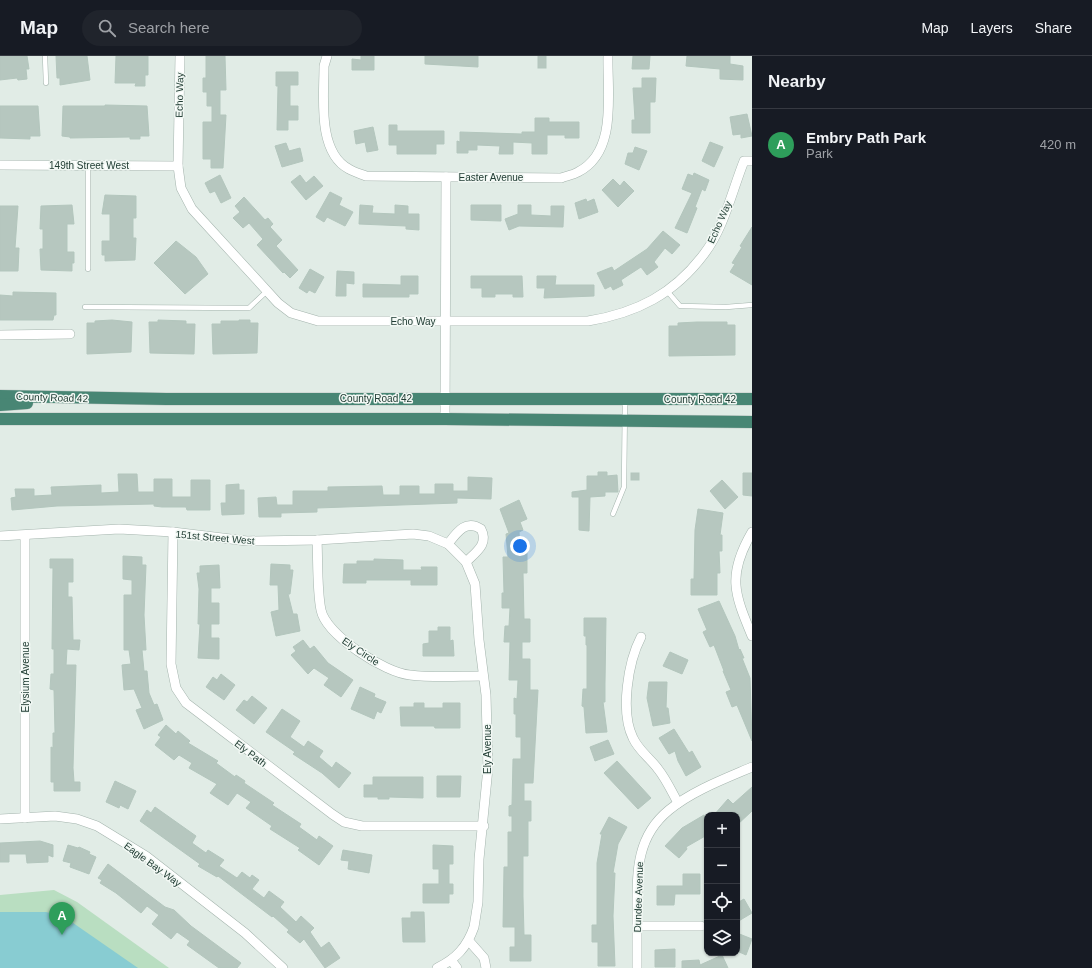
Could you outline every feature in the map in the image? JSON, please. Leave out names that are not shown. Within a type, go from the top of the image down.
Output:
[{"type":"highway","name":"County Road 42","points":[[0,396],[60,398],[752,399]]},
{"type":"highway","points":[[0,405],[48,401],[60,398]]},
{"type":"highway","points":[[0,419],[445,419],[752,422]]},
{"type":"street","name":"Echo Way","points":[[180,56],[178,166],[181,188],[192,209],[278,303],[291,313],[318,321],[588,321],[615,316],[643,306],[677,283],[705,253],[719,227],[744,161],[752,161]]},
{"type":"street","points":[[327,56],[324,66],[324,130],[334,155],[348,169],[366,176],[446,177]]},
{"type":"street","name":"Easter Avenue","points":[[445,419],[446,177],[561,178],[578,173],[593,162],[602,148],[607,131],[608,56]]},
{"type":"street","name":"149th Street West","points":[[0,165],[178,166]]},
{"type":"street","points":[[0,335],[70,334]]},
{"type":"street","points":[[448,544],[463,527],[470,525],[481,529],[484,541],[482,547],[466,562]]},
{"type":"street","name":"151st Street West","points":[[0,536],[24,536],[119,529],[173,532],[247,541],[317,540],[394,534],[429,536]]},
{"type":"street","name":"Ely Path","points":[[173,532],[171,664],[176,688],[186,703],[344,822],[362,826],[484,826]]},
{"type":"street","points":[[752,532],[741,554],[736,574],[736,589],[737,600],[752,636]]},
{"type":"street","name":"Elysium Avenue","points":[[24,536],[25,818]]},
{"type":"street","name":"Ely Avenue","points":[[429,536],[448,544],[466,562],[473,576],[477,591],[478,626],[488,741],[484,826],[480,859],[478,902],[474,927],[469,941],[462,951],[451,960],[437,968]]},
{"type":"street","name":"Ely Circle","points":[[317,540],[321,610],[327,625],[345,641],[390,670],[409,675],[483,676]]},
{"type":"street","points":[[641,637],[631,660],[629,671],[629,728],[638,748],[658,769],[678,803]]},
{"type":"street","name":"Dundee Avenue","points":[[637,968],[637,866],[643,843],[654,825],[678,803],[720,781],[752,767]]},
{"type":"street","name":"Eagle Bay Way","points":[[0,818],[55,816],[70,818],[97,826],[146,856],[245,933],[283,968]]},
{"type":"street","points":[[636,926],[701,926]]},
{"type":"street","points":[[469,941],[484,958],[486,968]]},
{"type":"street","points":[[451,960],[457,968]]},
{"type":"lane","points":[[45,56],[46,83]]},
{"type":"lane","points":[[88,165],[88,269]]},
{"type":"lane","points":[[666,290],[680,306],[726,307],[752,305]]},
{"type":"lane","points":[[85,307],[249,308],[267,291]]},
{"type":"lane","points":[[613,514],[624,487],[625,398]]},
{"type":"green space","points":[[54,890],[77,902],[169,968],[0,968],[0,895]]},
{"type":"water","points":[[0,912],[46,912],[63,916],[138,968],[0,968]]},
{"type":"building","points":[[0,56],[27,56],[29,69],[26,69],[27,79],[18,80],[17,78],[0,80]]},
{"type":"building","points":[[56,56],[87,56],[90,80],[60,85],[60,78],[57,78]]},
{"type":"building","points":[[116,56],[148,56],[148,75],[145,75],[145,86],[135,86],[136,83],[115,83]]},
{"type":"building","points":[[206,56],[225,56],[226,90],[220,90],[220,115],[226,115],[223,168],[211,168],[211,159],[203,159],[203,122],[212,122],[212,106],[207,106],[207,92],[203,92],[203,78],[206,78]]},
{"type":"building","points":[[361,56],[374,56],[374,70],[352,70],[352,59],[361,60]]},
{"type":"building","points":[[425,56],[478,56],[478,67],[425,64]]},
{"type":"building","points":[[538,56],[546,56],[546,68],[538,68]]},
{"type":"building","points":[[633,56],[650,56],[649,69],[632,69]]},
{"type":"building","points":[[687,56],[730,56],[730,64],[743,66],[743,80],[720,79],[720,69],[686,66]]},
{"type":"building","points":[[276,72],[298,72],[298,85],[290,85],[290,106],[298,106],[298,120],[288,120],[288,130],[277,130],[278,86],[276,86]]},
{"type":"building","points":[[642,78],[656,78],[655,102],[650,102],[650,133],[632,133],[632,120],[635,120],[633,88],[642,88]]},
{"type":"building","points":[[0,106],[38,106],[40,136],[30,136],[30,139],[0,138]]},
{"type":"building","points":[[63,106],[147,106],[149,136],[140,136],[140,139],[130,139],[130,137],[70,138],[62,136]]},
{"type":"building","points":[[747,114],[752,136],[741,138],[741,134],[733,135],[730,117]]},
{"type":"building","points":[[535,118],[549,118],[549,122],[579,122],[579,138],[565,138],[565,135],[547,135],[547,154],[532,154],[532,143],[513,142],[513,154],[499,154],[500,146],[477,145],[477,150],[468,150],[468,153],[457,153],[457,141],[460,142],[460,132],[522,134],[522,132],[535,132]]},
{"type":"building","points":[[389,125],[397,125],[397,131],[444,131],[444,144],[436,144],[436,154],[397,154],[397,145],[389,145]]},
{"type":"building","points":[[373,127],[378,150],[367,152],[365,142],[356,144],[354,131]]},
{"type":"building","points":[[710,142],[723,147],[714,167],[702,161]]},
{"type":"building","points":[[286,143],[289,151],[300,148],[303,161],[282,167],[275,146]]},
{"type":"building","points":[[635,147],[647,151],[639,170],[625,164],[628,153],[633,153]]},
{"type":"building","points":[[694,173],[709,180],[705,191],[702,189],[695,207],[697,208],[687,233],[675,228],[692,193],[682,189],[688,174],[693,176]]},
{"type":"building","points":[[220,175],[231,198],[221,203],[215,191],[210,193],[205,183]]},
{"type":"building","points":[[300,175],[306,183],[314,176],[323,186],[306,200],[291,182]]},
{"type":"building","points":[[613,179],[620,186],[624,181],[634,191],[618,207],[602,190]]},
{"type":"building","points":[[330,192],[342,198],[339,205],[353,212],[345,226],[327,217],[324,222],[316,217]]},
{"type":"building","points":[[105,195],[136,196],[136,218],[133,218],[133,238],[136,238],[135,260],[105,261],[105,255],[102,255],[102,241],[110,241],[110,214],[102,214]]},
{"type":"building","points":[[244,197],[265,220],[268,218],[273,224],[270,227],[282,240],[276,246],[298,270],[290,278],[284,272],[283,273],[257,245],[263,239],[249,223],[243,228],[233,218],[240,212],[235,206]]},
{"type":"building","points":[[586,199],[587,202],[594,199],[598,212],[579,219],[575,203]]},
{"type":"building","points":[[72,205],[74,224],[67,224],[67,252],[74,252],[72,271],[41,270],[40,249],[43,249],[43,229],[40,229],[41,206]]},
{"type":"building","points":[[360,205],[373,206],[372,213],[395,214],[395,205],[408,206],[408,214],[419,214],[419,230],[406,229],[406,226],[359,224]]},
{"type":"building","points":[[471,205],[501,205],[501,221],[471,220]]},
{"type":"building","points":[[518,205],[531,205],[531,215],[551,216],[551,206],[564,206],[563,227],[519,226],[509,230],[505,219],[518,214]]},
{"type":"building","points":[[0,206],[18,206],[15,248],[19,248],[18,271],[0,271]]},
{"type":"building","points":[[752,227],[752,285],[730,272],[735,264],[732,263],[742,247],[740,246]]},
{"type":"building","points":[[663,231],[680,245],[672,254],[665,248],[654,262],[658,267],[647,275],[641,267],[621,280],[623,285],[613,290],[611,286],[605,289],[597,273],[612,267],[614,271],[647,249]]},
{"type":"building","points":[[176,241],[196,257],[208,274],[185,294],[154,263]]},
{"type":"building","points":[[310,269],[324,277],[315,293],[309,290],[307,293],[299,288]]},
{"type":"building","points":[[337,271],[354,272],[354,284],[346,283],[346,296],[336,296]]},
{"type":"building","points":[[401,276],[418,276],[418,294],[409,294],[409,297],[363,297],[363,284],[401,285]]},
{"type":"building","points":[[471,276],[522,276],[523,297],[513,297],[513,294],[495,294],[495,297],[482,297],[482,288],[471,288]]},
{"type":"building","points":[[537,276],[556,276],[555,285],[594,285],[594,296],[544,298],[545,288],[537,288]]},
{"type":"building","points":[[13,292],[56,293],[56,315],[54,315],[53,320],[0,320],[0,295],[13,296]]},
{"type":"building","points":[[112,320],[132,322],[131,352],[87,354],[87,323]]},
{"type":"building","points":[[158,320],[186,321],[186,324],[195,324],[194,354],[150,353],[149,322],[158,322]]},
{"type":"building","points":[[250,320],[250,323],[258,323],[257,353],[213,354],[212,324],[221,324],[221,321]]},
{"type":"building","points":[[727,322],[727,325],[735,325],[735,355],[669,356],[669,326],[678,326],[678,323]]},
{"type":"building","points":[[598,472],[607,472],[607,476],[617,475],[618,492],[605,492],[605,496],[590,497],[589,531],[579,530],[579,497],[572,497],[572,492],[587,490],[587,476],[598,476]]},
{"type":"building","points":[[631,473],[639,473],[639,480],[631,480]]},
{"type":"building","points":[[743,473],[752,473],[752,496],[743,495]]},
{"type":"building","points":[[118,474],[137,474],[138,492],[154,492],[154,479],[172,479],[172,497],[191,497],[191,480],[210,480],[210,510],[187,510],[186,507],[162,507],[154,506],[154,504],[57,506],[12,510],[11,498],[16,497],[15,489],[34,489],[34,496],[52,495],[51,487],[101,485],[101,493],[119,492]]},
{"type":"building","points":[[468,477],[492,478],[491,499],[457,498],[457,503],[317,508],[317,512],[281,513],[281,517],[259,517],[258,498],[276,497],[277,505],[293,505],[293,491],[328,491],[328,487],[382,486],[383,495],[400,495],[400,486],[419,486],[419,494],[435,494],[435,484],[453,484],[453,491],[468,491]]},
{"type":"building","points":[[722,480],[738,497],[725,509],[710,491]]},
{"type":"building","points":[[239,484],[239,490],[244,490],[244,514],[222,515],[221,503],[226,503],[226,485]]},
{"type":"building","points":[[519,500],[527,519],[520,522],[523,530],[519,532],[520,548],[527,548],[527,573],[523,573],[524,619],[530,619],[530,642],[522,642],[522,659],[530,659],[530,690],[538,690],[533,783],[524,783],[524,801],[531,801],[531,821],[528,821],[528,856],[523,856],[523,897],[524,935],[531,935],[531,961],[510,961],[510,947],[515,947],[515,927],[503,927],[504,867],[508,867],[508,832],[512,832],[512,816],[509,816],[509,806],[512,805],[513,759],[521,759],[521,737],[516,737],[516,714],[514,714],[514,698],[517,699],[518,680],[509,680],[510,642],[504,642],[505,626],[509,626],[510,608],[502,608],[502,593],[504,593],[503,557],[508,557],[506,534],[509,533],[500,509]]},
{"type":"building","points":[[698,509],[723,513],[720,535],[722,535],[722,551],[719,551],[720,573],[717,573],[717,595],[691,595],[691,579],[694,579],[695,530]]},
{"type":"building","points":[[123,556],[142,557],[142,565],[146,565],[144,615],[146,650],[142,650],[144,671],[147,671],[149,693],[154,705],[157,704],[163,720],[144,729],[136,710],[142,708],[134,689],[124,690],[122,665],[131,664],[129,650],[124,650],[124,595],[132,595],[132,580],[123,579]]},
{"type":"building","points":[[50,559],[73,559],[73,582],[68,582],[68,597],[72,597],[73,640],[80,640],[79,650],[67,649],[66,665],[76,665],[73,768],[74,782],[80,782],[80,791],[54,791],[54,782],[51,782],[51,747],[53,748],[53,733],[55,733],[54,690],[50,689],[51,674],[54,674],[54,649],[52,649],[53,568],[50,568]]},
{"type":"building","points":[[374,559],[403,560],[403,570],[422,570],[421,567],[437,567],[437,585],[411,585],[411,580],[366,580],[366,583],[343,583],[344,564],[357,564],[357,561],[374,561]]},
{"type":"building","points":[[271,564],[290,565],[290,570],[293,570],[290,594],[288,594],[293,614],[297,614],[300,631],[276,636],[271,612],[279,610],[278,585],[270,585]]},
{"type":"building","points":[[219,565],[220,588],[211,588],[211,603],[219,603],[219,624],[211,624],[211,638],[219,638],[219,659],[198,658],[200,624],[198,624],[199,589],[197,573],[200,573],[200,566]]},
{"type":"building","points":[[719,601],[735,636],[739,650],[740,649],[744,658],[742,658],[750,678],[752,741],[737,705],[732,707],[726,692],[731,690],[714,645],[710,647],[703,632],[707,630],[698,609]]},
{"type":"building","points":[[584,618],[606,618],[605,702],[603,702],[607,732],[586,733],[584,707],[582,706],[583,689],[587,689],[587,645],[586,636],[584,636]]},
{"type":"building","points":[[438,627],[450,627],[450,641],[453,640],[454,656],[423,656],[423,644],[429,643],[429,631],[438,631]]},
{"type":"building","points":[[303,640],[310,649],[314,646],[328,663],[353,680],[341,697],[324,685],[329,678],[314,668],[308,674],[291,655],[296,651],[293,647]]},
{"type":"building","points":[[670,652],[688,660],[682,674],[663,666]]},
{"type":"building","points":[[221,674],[235,685],[224,700],[206,687],[213,677],[217,680]]},
{"type":"building","points":[[649,682],[667,682],[666,708],[668,708],[670,723],[653,726],[647,698]]},
{"type":"building","points":[[360,687],[375,694],[374,697],[386,702],[381,713],[377,711],[374,719],[351,709]]},
{"type":"building","points":[[252,696],[267,708],[254,724],[236,710],[244,700],[247,702]]},
{"type":"building","points":[[414,703],[424,703],[424,708],[443,708],[443,703],[460,703],[460,728],[401,726],[400,707],[414,707]]},
{"type":"building","points":[[282,709],[300,721],[290,737],[304,747],[308,741],[323,751],[319,757],[332,768],[336,762],[351,773],[339,788],[322,773],[293,754],[295,752],[266,732]]},
{"type":"building","points":[[166,725],[176,734],[178,731],[190,741],[188,743],[218,761],[216,763],[235,777],[236,775],[245,781],[244,783],[274,803],[272,805],[301,824],[299,827],[317,840],[319,836],[333,846],[319,865],[298,850],[300,848],[270,829],[272,826],[246,808],[251,802],[237,793],[228,805],[210,793],[217,784],[189,768],[192,763],[179,755],[174,760],[155,745],[161,737],[158,735]]},
{"type":"building","points":[[674,729],[689,753],[692,751],[701,767],[686,776],[678,761],[675,751],[669,754],[659,738]]},
{"type":"building","points":[[608,740],[614,754],[595,761],[590,747]]},
{"type":"building","points":[[617,761],[651,798],[638,809],[604,773]]},
{"type":"building","points":[[437,776],[461,776],[460,797],[437,797]]},
{"type":"building","points":[[373,777],[423,777],[423,798],[389,797],[389,799],[378,799],[378,797],[364,797],[364,785],[373,785]]},
{"type":"building","points":[[115,781],[136,791],[128,809],[120,805],[119,808],[106,802]]},
{"type":"building","points":[[752,787],[752,811],[740,822],[740,812],[717,812],[728,799],[733,804]]},
{"type":"building","points":[[155,807],[196,836],[192,843],[206,853],[208,850],[224,860],[219,866],[237,878],[242,872],[250,878],[252,875],[259,880],[252,889],[264,898],[269,891],[284,902],[280,907],[296,922],[301,916],[314,928],[310,932],[321,948],[329,942],[340,958],[325,968],[304,939],[300,943],[287,932],[289,930],[273,916],[272,917],[218,876],[217,877],[198,866],[200,864],[140,821],[147,810],[151,813]]},
{"type":"building","points":[[704,815],[704,837],[686,847],[687,849],[679,858],[665,846],[682,828]]},
{"type":"building","points":[[609,817],[627,827],[618,844],[613,873],[615,873],[613,916],[615,966],[598,966],[598,942],[592,942],[592,925],[597,925],[597,863],[602,834],[600,834]]},
{"type":"building","points":[[40,841],[53,845],[53,857],[48,855],[48,862],[27,863],[26,854],[9,854],[9,862],[0,862],[0,843]]},
{"type":"building","points":[[68,845],[79,847],[90,852],[89,854],[96,857],[89,874],[70,867],[71,863],[63,861]]},
{"type":"building","points":[[433,845],[453,846],[453,864],[449,864],[449,884],[453,884],[453,894],[449,894],[449,903],[423,903],[423,884],[439,884],[439,869],[433,869]]},
{"type":"building","points":[[343,850],[372,855],[369,873],[348,869],[349,861],[341,860]]},
{"type":"building","points":[[108,864],[165,907],[174,910],[191,926],[241,963],[237,968],[219,968],[187,945],[190,941],[177,932],[171,939],[152,924],[159,915],[147,906],[141,913],[116,893],[100,883],[102,880],[98,878]]},
{"type":"building","points":[[683,874],[700,874],[700,894],[675,894],[674,905],[657,905],[657,886],[683,886]]},
{"type":"building","points":[[744,899],[752,913],[740,920],[740,920],[740,901]]},
{"type":"building","points":[[411,912],[424,912],[425,942],[403,942],[402,918],[411,918]]},
{"type":"building","points":[[740,934],[752,939],[746,955],[740,952]]},
{"type":"building","points":[[675,949],[675,967],[655,967],[655,950]]},
{"type":"building","points":[[722,956],[728,968],[682,968],[682,961],[699,960],[700,965]]},
{"type":"place","name":"Embry Path Park","points":[[62,935]]}]
